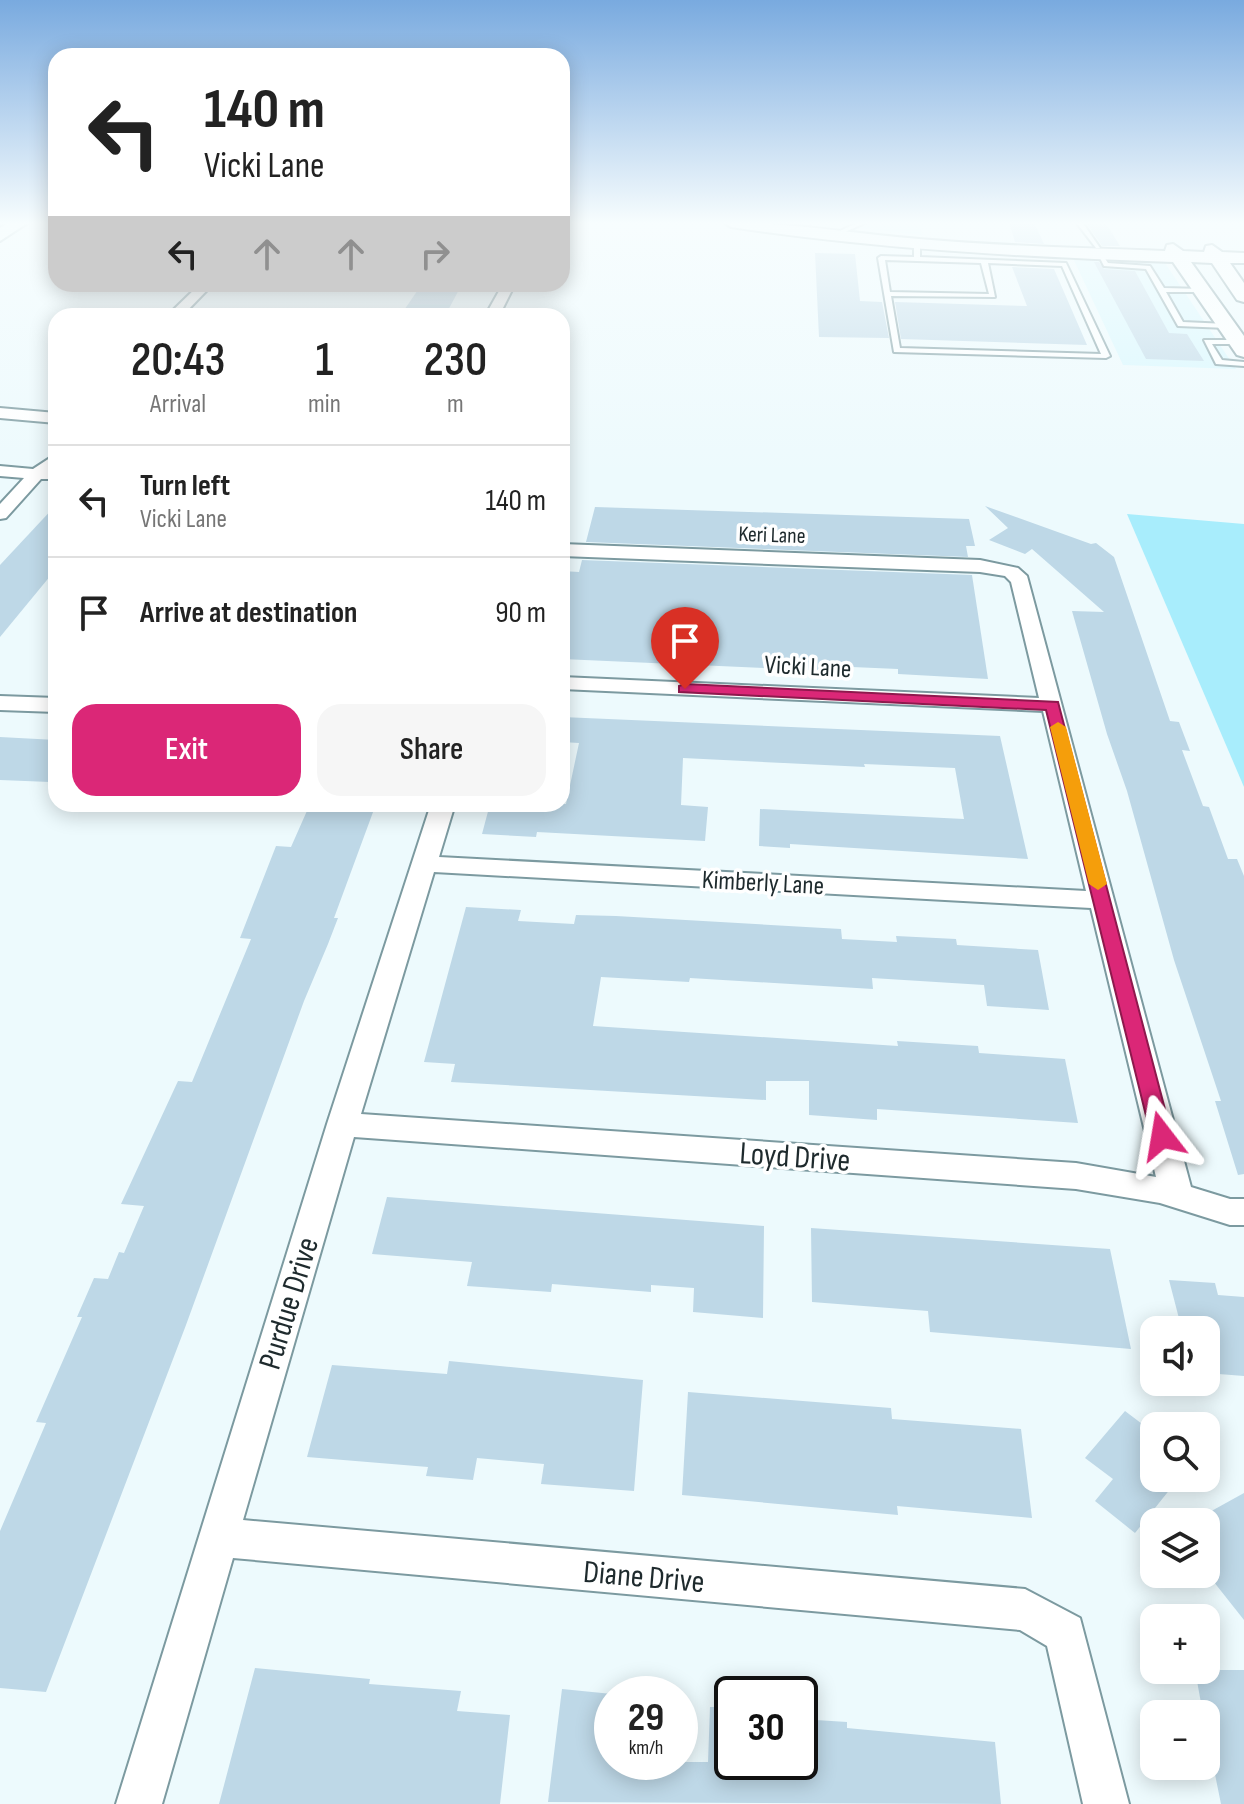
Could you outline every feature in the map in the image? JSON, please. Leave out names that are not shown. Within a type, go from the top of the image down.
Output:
[{"type":"main road","points":[[1213,306],[1237,337]]},
{"type":"street","points":[[0,413],[48,417]]},
{"type":"street","points":[[0,514],[48,465]]},
{"type":"street","points":[[0,471],[48,475]]},
{"type":"street","name":"Keri Lane","points":[[570,550],[980,566],[1011,572],[1020,580],[1052,705]]},
{"type":"street","name":"Vicki Lane","points":[[570,683],[1052,705]]},
{"type":"street","points":[[0,703],[48,705]]},
{"type":"street","points":[[1052,705],[1177,1195]]},
{"type":"street","name":"Purdue Drive","points":[[139,1804],[342,1124],[440,812]]},
{"type":"street","name":"Kimberly Lane","points":[[423,864],[1102,900]]},
{"type":"street","name":"Loyd Drive","points":[[342,1124],[1076,1176],[1177,1195],[1230,1212],[1244,1212]]},
{"type":"street","name":"Diane Drive","points":[[218,1537],[1025,1610],[1065,1633],[1106,1804]]},
{"type":"lane","points":[[889,306],[897,350],[1106,356],[1083,306]]},
{"type":"lane","points":[[1171,306],[1181,324],[1237,337]]},
{"type":"lane","points":[[1237,337],[1207,342],[1219,362],[1244,364]]},
{"type":"shaded area","points":[[1095,306],[1194,306],[1236,369],[1123,365]]},
{"type":"shaded area","points":[[1127,514],[1244,524],[1244,787]]},
{"type":"building","points":[[407,306],[450,306],[449,308]]},
{"type":"building","points":[[818,306],[883,306],[889,338],[819,337]]},
{"type":"building","points":[[896,306],[1070,306],[1087,345],[901,339]]},
{"type":"building","points":[[1118,306],[1154,306],[1169,333],[1187,334],[1204,361],[1146,359]]},
{"type":"building","points":[[985,506],[1091,544],[1096,543],[1114,557],[1170,721],[1179,722],[1190,751],[1182,750],[1203,806],[1209,807],[1228,859],[1237,859],[1244,876],[1244,1174],[1238,1175],[1215,1101],[1221,1101],[1174,960],[1072,611],[1104,612],[1032,549],[1025,554],[989,540],[1008,528]]},
{"type":"building","points":[[595,507],[969,519],[975,546],[966,546],[968,557],[586,542]]},
{"type":"building","points":[[48,514],[48,579],[0,637],[0,565]]},
{"type":"building","points":[[582,560],[972,575],[988,679],[898,674],[898,669],[852,667],[852,672],[570,659],[570,571],[579,572]]},
{"type":"building","points":[[570,717],[1000,736],[1028,859],[790,844],[790,848],[759,846],[760,809],[964,819],[955,768],[683,758],[681,805],[708,807],[705,841],[537,832],[536,837],[482,834],[488,812],[570,812],[570,785],[579,743],[570,742]]},
{"type":"building","points":[[0,737],[48,740],[48,782],[0,780]]},
{"type":"building","points":[[306,812],[373,812],[334,918],[338,918],[304,1001],[186,1325],[46,1692],[0,1688],[0,1531],[46,1423],[36,1422],[82,1317],[77,1317],[94,1278],[108,1279],[119,1252],[124,1253],[144,1206],[121,1204],[178,1081],[192,1082],[251,939],[240,938],[276,846],[291,847]]},
{"type":"building","points":[[466,907],[521,910],[518,921],[574,924],[576,915],[616,916],[841,929],[842,939],[897,942],[896,936],[956,939],[957,945],[1038,950],[1049,1010],[987,1006],[984,985],[872,978],[873,989],[690,978],[689,982],[601,977],[593,1026],[898,1046],[897,1041],[978,1046],[979,1053],[1065,1059],[1078,1123],[877,1109],[877,1120],[809,1115],[809,1081],[766,1081],[766,1100],[451,1082],[455,1064],[424,1062]]},
{"type":"building","points":[[387,1197],[764,1226],[763,1318],[693,1312],[694,1288],[651,1285],[651,1292],[552,1284],[551,1292],[467,1286],[472,1262],[372,1254]]},
{"type":"building","points":[[811,1228],[1110,1249],[1131,1349],[930,1332],[928,1311],[812,1302]]},
{"type":"building","points":[[1169,1280],[1215,1283],[1218,1295],[1244,1297],[1244,1376],[1220,1374],[1220,1316],[1178,1316]]},
{"type":"building","points":[[449,1361],[643,1380],[634,1491],[541,1484],[544,1464],[477,1458],[473,1480],[426,1476],[428,1467],[307,1457],[332,1365],[447,1374]]},
{"type":"building","points":[[688,1392],[891,1408],[892,1419],[1021,1429],[1032,1518],[897,1506],[898,1515],[682,1495]]},
{"type":"building","points":[[1125,1411],[1140,1422],[1140,1492],[1168,1492],[1155,1508],[1140,1508],[1140,1527],[1135,1533],[1095,1501],[1113,1479],[1085,1458]]},
{"type":"building","points":[[1244,1493],[1244,1620],[1219,1588],[1220,1508],[1217,1508]]},
{"type":"building","points":[[255,1668],[370,1679],[369,1684],[461,1691],[457,1711],[510,1715],[500,1804],[219,1804]]},
{"type":"building","points":[[1220,1670],[1244,1670],[1244,1804],[1221,1804],[1216,1780],[1220,1780],[1220,1700],[1200,1700],[1198,1684],[1220,1684]]},
{"type":"building","points":[[562,1689],[594,1692],[594,1780],[698,1780],[698,1762],[708,1762],[710,1707],[714,1707],[714,1780],[818,1780],[818,1720],[847,1722],[847,1728],[995,1742],[1001,1804],[548,1802]]},
{"type":"slow traffic","points":[[1058,727],[1098,884]]},
{"type":"route","points":[[685,689],[1052,705],[1162,1136]]}]
